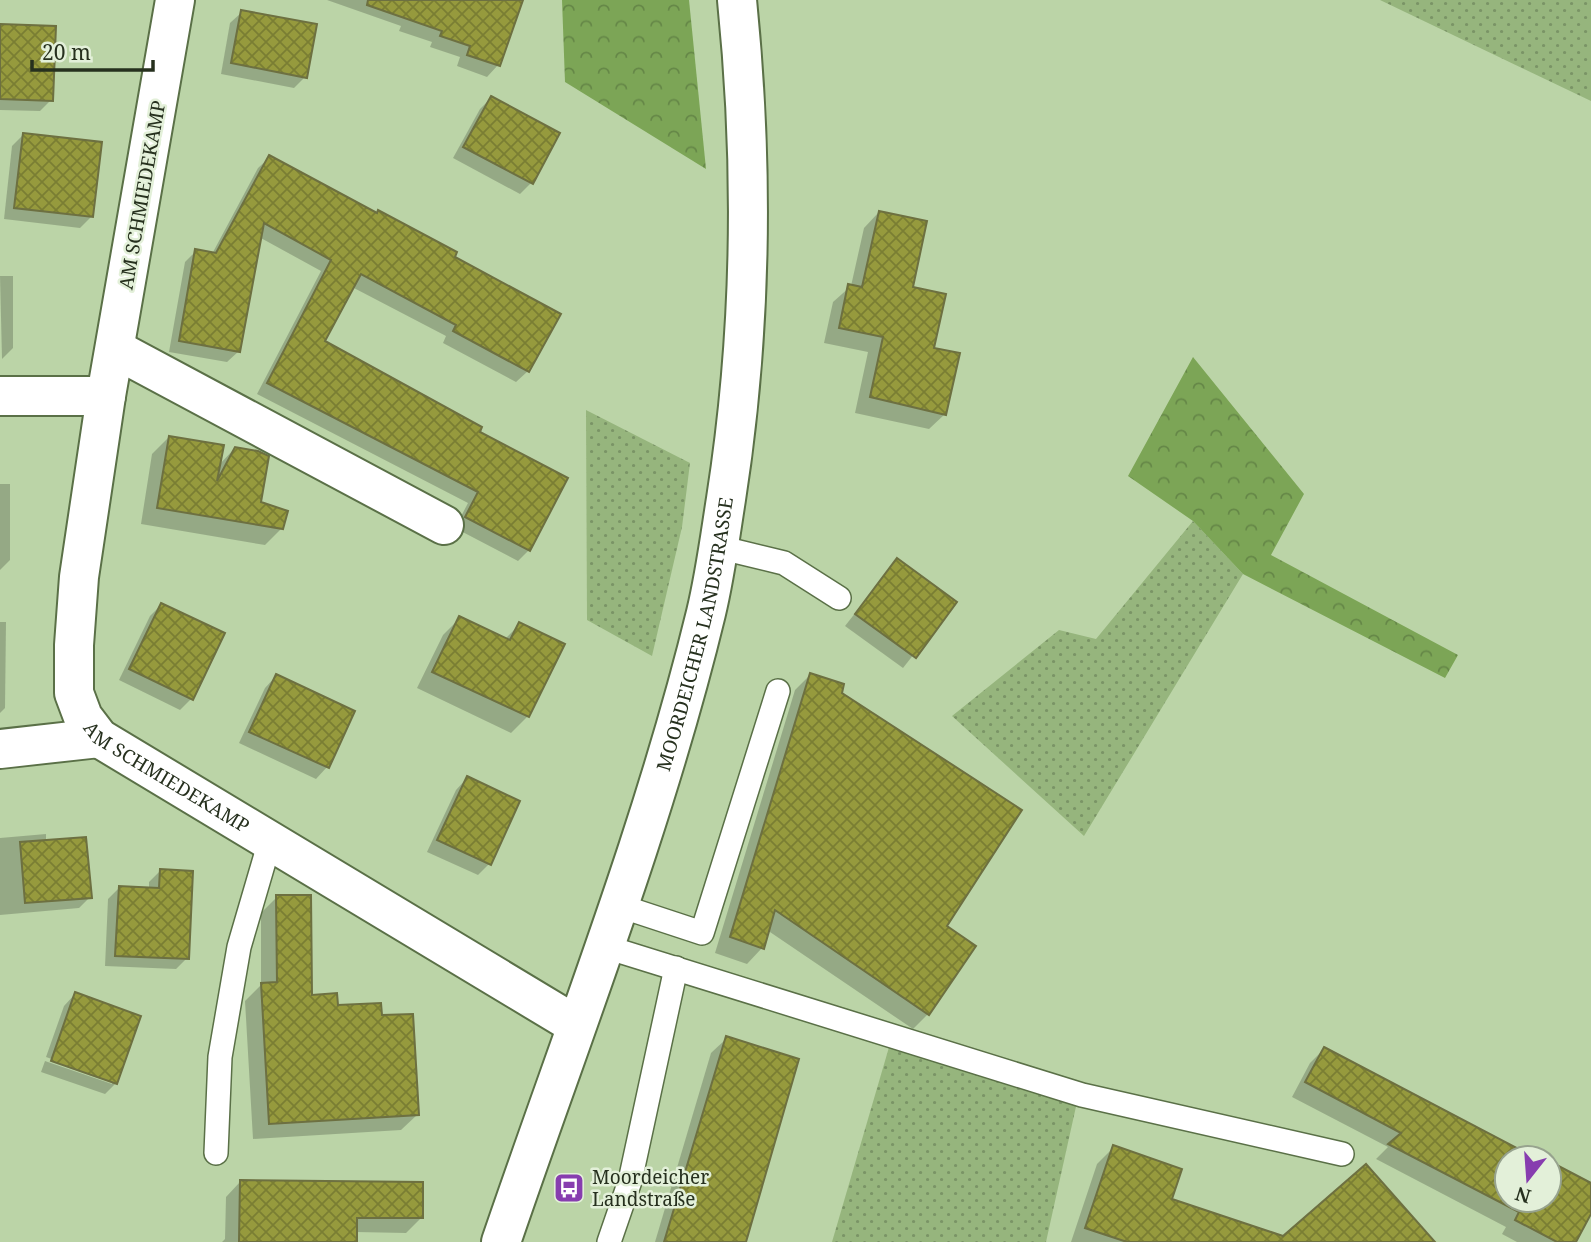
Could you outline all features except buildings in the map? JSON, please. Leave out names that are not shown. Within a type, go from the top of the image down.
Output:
[{"type":"street","name":"AM SCHMIEDEKAMP","points":[[175,0],[106,396],[79,577],[74,693],[83,717],[99,738],[576,1026]]},
{"type":"street","name":"MOORDEICHER LANDSTRASSE","points":[[501,1242],[617,905],[686,688],[707,610],[735,433],[746,321],[749,220],[747,113],[737,0]]},
{"type":"street","points":[[114,349],[444,525]]},
{"type":"street","points":[[0,396],[106,396]]},
{"type":"street","points":[[0,748],[99,738]]},
{"type":"lane","points":[[718,547],[784,563],[839,598]]},
{"type":"lane","points":[[617,905],[702,933],[778,691]]},
{"type":"lane","points":[[216,1153],[220,1057],[239,947],[270,841]]},
{"type":"lane","points":[[603,946],[1083,1095],[1342,1154]]},
{"type":"lane","points":[[609,1242],[631,1181],[677,968]]},
{"type":"green space","points":[[562,0],[689,0],[706,169],[565,82]]},
{"type":"green space","points":[[1380,0],[1591,0],[1591,101]]},
{"type":"green space","points":[[1193,357],[1304,494],[1271,555],[1458,655],[1445,678],[1243,574],[1193,521],[1128,476]]},
{"type":"green space","points":[[586,410],[690,463],[682,527],[652,656],[587,620]]},
{"type":"green space","points":[[1193,521],[1243,574],[1084,836],[952,716],[1059,630],[1096,639]]},
{"type":"green space","points":[[892,1037],[1079,1093],[1046,1242],[832,1242]]},
{"type":"place","name":"Moordeicher Landstraße","points":[[569,1188]]}]
